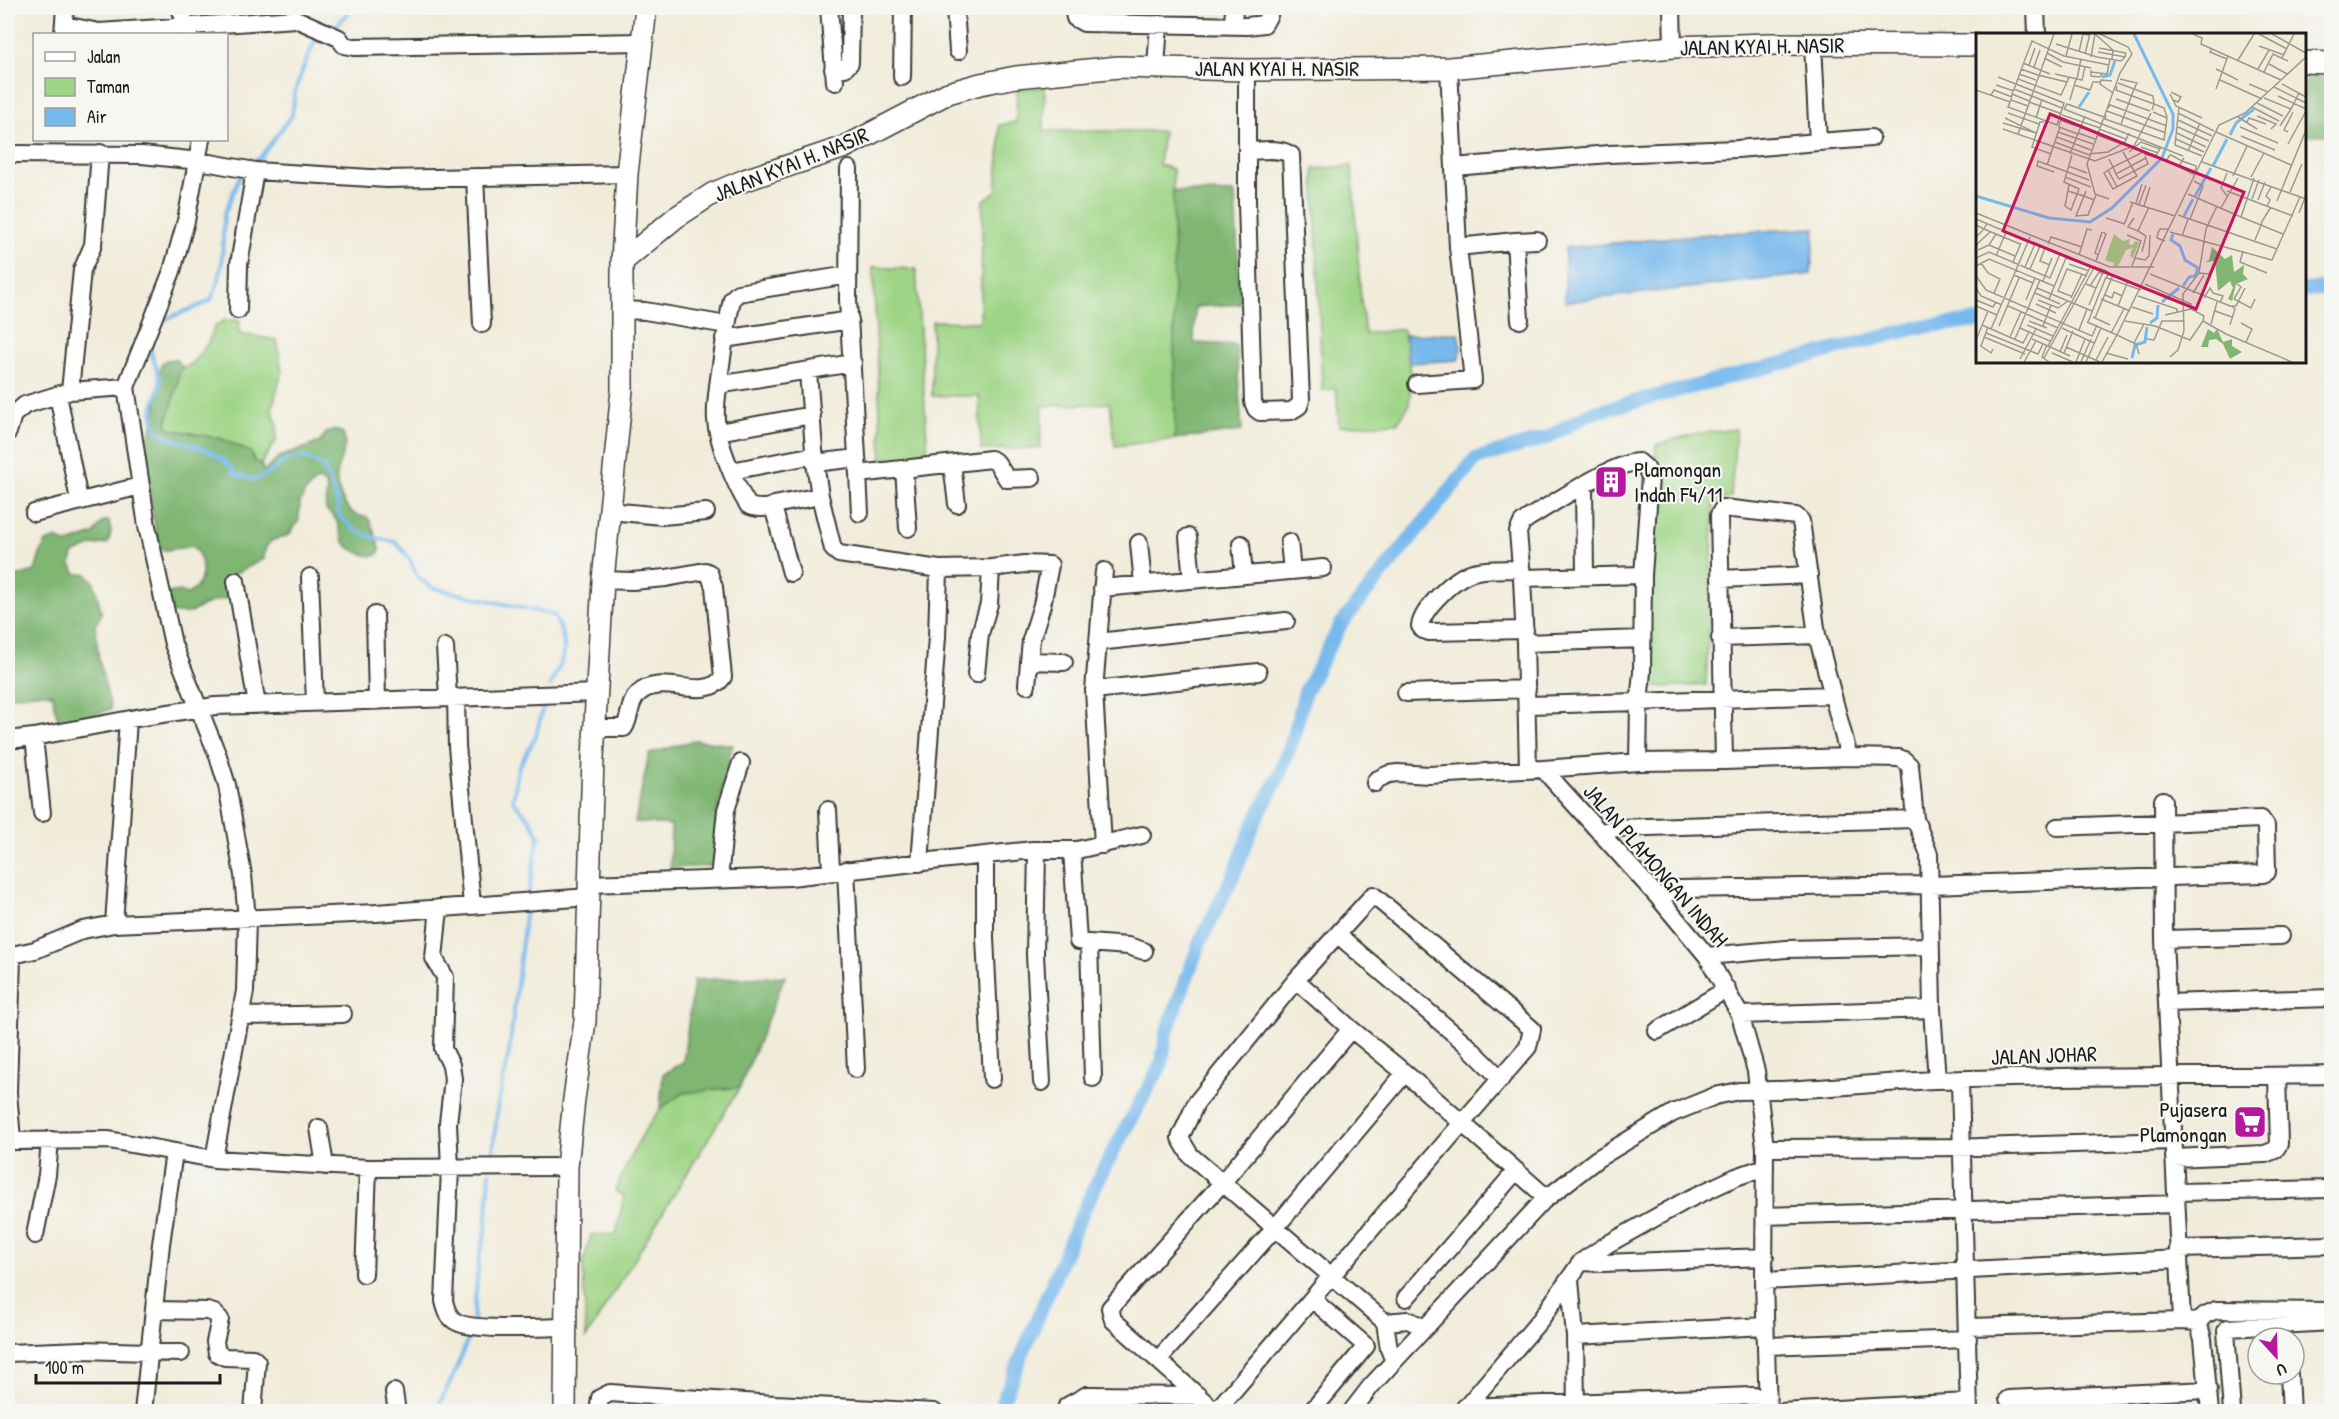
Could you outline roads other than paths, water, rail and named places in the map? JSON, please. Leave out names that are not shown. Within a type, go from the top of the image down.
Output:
[{"type":"main road","points":[[565,1412],[567,1167],[585,1021],[595,728],[603,580],[622,390],[622,262],[627,174],[646,8]]},
{"type":"main road","name":"JALAN KYAI H. NASIR","points":[[622,262],[667,225],[711,194],[745,180],[845,147],[948,93],[1016,77],[1119,67],[1157,57],[1247,70],[1449,68],[1673,46],[1976,45]]},
{"type":"main road","points":[[2306,62],[2331,63]]},
{"type":"street","points":[[65,8],[63,30],[187,31],[283,18],[296,19],[339,38],[344,45],[354,47],[642,42]]},
{"type":"street","points":[[180,8],[187,31]]},
{"type":"street","points":[[829,8],[834,75],[850,63],[851,8]]},
{"type":"street","points":[[902,77],[903,8]]},
{"type":"street","points":[[955,8],[958,51]]},
{"type":"street","points":[[1073,8],[1073,16],[1079,22],[1233,26],[1264,24],[1270,8]]},
{"type":"street","points":[[1126,8],[1126,25]]},
{"type":"street","points":[[1233,26],[1234,8]]},
{"type":"street","points":[[1672,8],[1673,46]]},
{"type":"street","points":[[2036,8],[2037,33]]},
{"type":"street","points":[[1157,57],[1159,24]]},
{"type":"street","points":[[1813,44],[1818,142]]},
{"type":"street","points":[[1417,384],[1473,380],[1458,247],[1449,68]]},
{"type":"street","points":[[1247,70],[1247,151],[1253,402],[1260,412],[1291,411],[1297,409],[1300,400],[1290,155],[1288,152],[1281,151],[1247,151]]},
{"type":"street","points":[[1454,167],[1610,154],[1737,149],[1871,138]]},
{"type":"street","points":[[201,141],[186,221],[172,271],[126,387],[147,526],[173,644],[227,784],[243,875],[247,919],[247,967],[241,1016],[214,1159]]},
{"type":"street","points":[[8,154],[73,147],[100,153],[199,160],[255,171],[387,179],[627,174]]},
{"type":"street","points":[[79,500],[64,393],[82,270],[93,245],[100,153]]},
{"type":"street","points":[[849,169],[848,275],[860,513]]},
{"type":"street","points":[[238,310],[239,264],[255,171]]},
{"type":"street","points":[[475,177],[482,324]]},
{"type":"street","points":[[1458,247],[1537,240]]},
{"type":"street","points":[[1515,241],[1520,320]]},
{"type":"street","points":[[820,496],[771,507],[753,508],[748,505],[731,471],[718,432],[715,408],[725,332],[732,299],[738,293],[848,275]]},
{"type":"street","points":[[622,310],[645,312],[725,332],[850,320]]},
{"type":"street","points":[[718,385],[853,363]]},
{"type":"street","points":[[808,371],[820,496],[830,544],[837,553],[939,569],[992,568],[1025,564],[1050,565],[1042,605],[1031,640],[1028,684]]},
{"type":"street","points":[[8,432],[13,415],[17,410],[64,393],[126,387]]},
{"type":"street","points":[[718,432],[812,414]]},
{"type":"street","points":[[731,471],[815,459],[857,466],[904,469],[991,459],[997,463],[1007,479],[1032,478]]},
{"type":"street","points":[[1535,769],[1527,697],[1518,532],[1522,523],[1584,485],[1632,462],[1644,464],[1650,477],[1643,575],[1638,762]]},
{"type":"street","points":[[952,464],[957,504]]},
{"type":"street","points":[[904,469],[908,528]]},
{"type":"street","points":[[1584,485],[1585,576]]},
{"type":"street","points":[[34,513],[140,486]]},
{"type":"street","points":[[774,505],[790,573]]},
{"type":"street","points":[[1724,760],[1719,515],[1721,510],[1728,508],[1798,518],[1802,524],[1817,634],[1849,757]]},
{"type":"street","points":[[610,512],[662,516],[706,512]]},
{"type":"street","points":[[1188,537],[1192,580]]},
{"type":"street","points":[[1289,542],[1292,571]]},
{"type":"street","points":[[1139,543],[1143,585]]},
{"type":"street","points":[[1241,544],[1244,575]]},
{"type":"street","points":[[976,674],[980,634],[989,604],[992,568]]},
{"type":"street","points":[[1103,845],[1094,690],[1103,580],[1143,585],[1323,568]]},
{"type":"street","points":[[920,863],[937,637],[939,569]]},
{"type":"street","points":[[595,728],[624,728],[630,705],[648,686],[669,685],[700,688],[720,682],[723,677],[714,587],[707,572],[632,581],[603,580]]},
{"type":"street","points":[[1642,639],[1525,637],[1429,632],[1420,626],[1430,606],[1451,585],[1465,575],[1478,572],[1585,576],[1643,575]]},
{"type":"street","points":[[1720,579],[1809,575]]},
{"type":"street","points":[[310,578],[315,703]]},
{"type":"street","points":[[236,581],[257,705]]},
{"type":"street","points":[[375,615],[377,701]]},
{"type":"street","points":[[1098,642],[1286,621]]},
{"type":"street","points":[[1720,638],[1817,634]]},
{"type":"street","points":[[445,647],[472,905]]},
{"type":"street","points":[[1029,661],[1064,662]]},
{"type":"street","points":[[1094,690],[1258,672]]},
{"type":"street","points":[[8,740],[198,708],[598,693]]},
{"type":"street","points":[[1406,693],[1639,702],[1832,695]]},
{"type":"street","points":[[114,924],[128,720]]},
{"type":"street","points":[[34,737],[42,813]]},
{"type":"street","points":[[1375,783],[1376,780],[1389,774],[1535,769],[1638,762],[1849,757],[1899,758],[1907,762],[1911,771],[1915,819],[1929,854],[1932,1009],[1938,1080]]},
{"type":"street","points":[[719,879],[726,810],[741,763]]},
{"type":"street","name":"JALAN PLAMONGAN INDAH","points":[[1535,769],[1600,833],[1707,956],[1740,1015],[1751,1045],[1765,1149],[1764,1281],[1768,1405]]},
{"type":"street","points":[[2163,800],[2164,939],[2178,1254],[2190,1322],[2203,1339],[2210,1412]]},
{"type":"street","points":[[828,810],[839,870],[856,1069]]},
{"type":"street","points":[[1600,833],[1616,828],[1915,819]]},
{"type":"street","points":[[1658,897],[1679,889],[2163,879],[2267,872],[2266,826],[2261,819],[2057,827]]},
{"type":"street","points":[[567,1167],[450,1169],[325,1166],[214,1159],[109,1140],[10,1141],[8,1092],[10,956],[35,950],[82,930],[114,924],[439,908],[719,879],[790,877],[1037,850],[1072,850],[1142,835]]},
{"type":"street","points":[[1037,850],[1035,955],[1042,1082]]},
{"type":"street","points":[[1072,850],[1078,941],[1128,946],[1144,951]]},
{"type":"street","points":[[985,855],[985,938],[992,1079]]},
{"type":"street","points":[[1351,1029],[1222,1184],[1110,1308],[1113,1320],[1216,1411],[1332,1277],[1528,1047],[1532,1029],[1373,895],[1296,980],[1196,1103],[1180,1138],[1190,1155],[1222,1184],[1275,1228],[1332,1277],[1385,1322],[1389,1349],[1394,1361]]},
{"type":"street","points":[[439,908],[434,958],[445,974],[443,1049],[452,1071],[448,1123],[450,1169],[444,1301],[446,1309],[453,1320],[478,1326],[566,1327]]},
{"type":"street","points":[[1338,935],[1466,1044],[1501,1078]]},
{"type":"street","points":[[2164,939],[2281,936]]},
{"type":"street","points":[[1089,943],[1093,1078]]},
{"type":"street","points":[[1707,956],[1786,949],[1930,946]]},
{"type":"street","points":[[1296,980],[1547,1198]]},
{"type":"street","points":[[1658,1031],[1727,989]]},
{"type":"street","points":[[2167,1003],[2331,998]]},
{"type":"street","points":[[1740,1015],[1932,1009]]},
{"type":"street","points":[[241,1016],[343,1014]]},
{"type":"street","name":"JALAN JOHAR","points":[[1351,1412],[1394,1361],[1547,1198],[1597,1160],[1673,1113],[1715,1096],[1739,1091],[1938,1080],[2170,1072],[2331,1076]]},
{"type":"street","points":[[1158,1360],[1275,1228],[1405,1073]]},
{"type":"street","points":[[2174,1158],[2265,1154],[2275,1150],[2279,1144],[2277,1076]]},
{"type":"street","points":[[1780,1412],[1969,1407],[1960,1081]]},
{"type":"street","points":[[319,1128],[325,1166]]},
{"type":"street","points":[[35,1235],[47,1175],[50,1140]]},
{"type":"street","points":[[1765,1149],[1963,1147],[2173,1141]]},
{"type":"street","points":[[143,1412],[174,1152]]},
{"type":"street","points":[[1463,1409],[1541,1319],[1581,1262],[1608,1244],[1685,1201],[1736,1177],[1765,1167]]},
{"type":"street","points":[[364,1275],[368,1168]]},
{"type":"street","points":[[1406,1298],[1516,1171]]},
{"type":"street","points":[[1765,1216],[1964,1209],[2331,1189]]},
{"type":"street","points":[[1764,1281],[1966,1271],[2178,1254],[2331,1245]]},
{"type":"street","points":[[1581,1262],[1637,1263],[1765,1257]]},
{"type":"street","points":[[1570,1280],[1575,1336],[1576,1406]]},
{"type":"street","points":[[1311,1412],[1366,1346],[1312,1299]]},
{"type":"street","points":[[154,1310],[207,1311],[217,1314],[220,1320],[215,1342],[217,1353],[225,1357],[253,1358],[257,1362],[253,1412]]},
{"type":"street","points":[[1767,1346],[2190,1322],[2216,1311],[2331,1311]]},
{"type":"street","points":[[1385,1322],[1408,1320],[1425,1328]]},
{"type":"street","points":[[2306,1327],[2331,1322]]},
{"type":"street","points":[[1575,1336],[1765,1326]]},
{"type":"street","points":[[2232,1412],[2226,1331],[2230,1327],[2246,1328]]},
{"type":"street","points":[[8,1353],[82,1350],[181,1353]]},
{"type":"street","points":[[2290,1386],[2291,1412]]},
{"type":"street","points":[[2008,1399],[2208,1390]]},
{"type":"street","points":[[394,1392],[397,1412]]},
{"type":"street","points":[[598,1412],[600,1398],[610,1393],[774,1408],[934,1412]]},
{"type":"street","points":[[1065,1412],[1067,1406],[1087,1395],[1199,1396]]},
{"type":"street","points":[[1463,1409],[1576,1406],[1752,1396],[1768,1405]]},
{"type":"water","points":[[1815,228],[1811,274],[1565,302],[1565,248],[1695,235]]},
{"type":"water","points":[[1458,333],[1461,350],[1458,360],[1409,363],[1405,335]]},
{"type":"waterway","points":[[333,29],[353,8]]},
{"type":"waterway","points":[[246,163],[259,159],[292,115],[295,91],[302,71],[314,43],[322,37]]},
{"type":"waterway","points":[[159,323],[211,300],[219,279],[222,262],[224,215],[241,173]]},
{"type":"waterway","points":[[2306,290],[2332,288]]},
{"type":"waterway","points":[[998,1412],[1078,1222],[1103,1170],[1162,1063],[1166,1034],[1200,942],[1235,872],[1254,823],[1280,774],[1294,735],[1305,692],[1341,624],[1475,459],[1547,438],[1588,414],[1920,327],[1976,321]]},
{"type":"waterway","points":[[151,343],[151,352],[161,381],[152,411],[156,430],[220,457],[235,474],[254,480],[272,471],[286,459],[304,457],[324,467],[340,516],[355,530],[374,538],[396,542],[409,558],[418,578],[433,588],[554,615],[563,636],[564,651],[550,686]]},
{"type":"waterway","points":[[528,896],[539,835],[528,817],[513,801],[518,768],[536,736],[545,699]]},
{"type":"waterway","points":[[492,1161],[498,1103],[509,1053],[526,907]]},
{"type":"waterway","points":[[473,1321],[479,1258],[486,1230],[490,1172]]},
{"type":"waterway","points":[[2210,1339],[2211,1319]]},
{"type":"waterway","points":[[439,1412],[440,1402],[471,1332]]},
{"type":"place","name":"Plamongan Indah F4/11","points":[[1611,482]]},
{"type":"place","name":"Pujasera Plamongan","points":[[2250,1122]]}]
